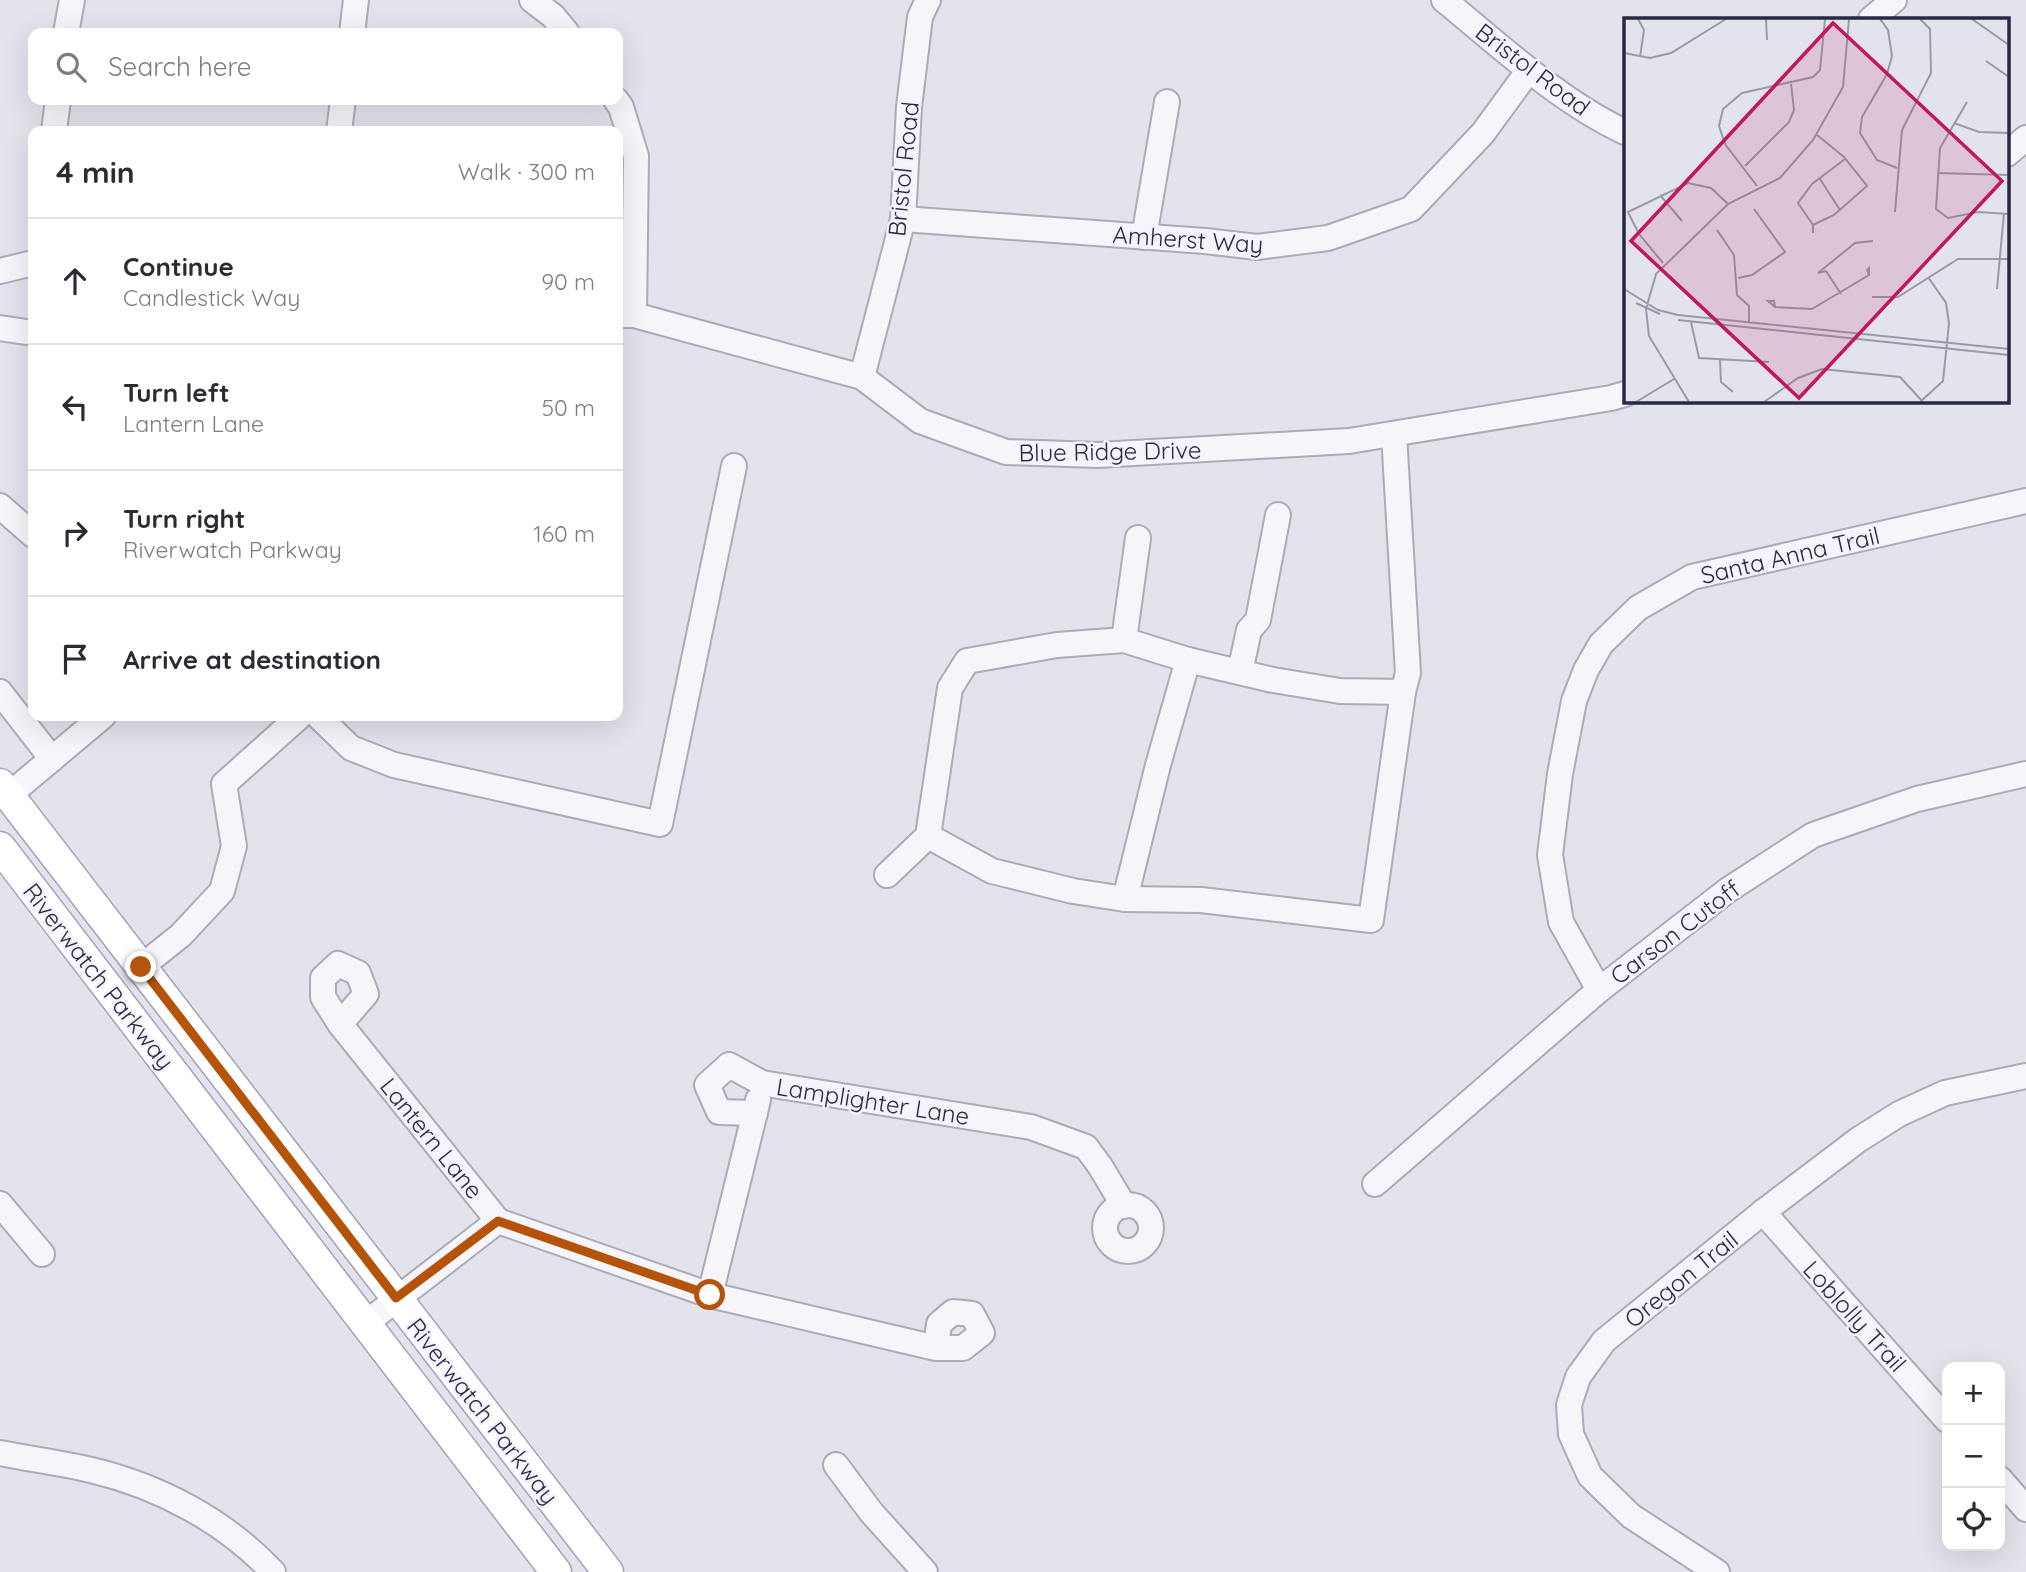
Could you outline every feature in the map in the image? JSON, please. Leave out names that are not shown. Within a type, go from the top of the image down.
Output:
[{"type":"main road","name":"Riverwatch Parkway","points":[[4,790],[608,1572]]},
{"type":"main road","name":"Riverwatch Parkway","points":[[0,847],[556,1572]]},
{"type":"street","points":[[67,28],[72,0]]},
{"type":"street","points":[[353,28],[356,0]]},
{"type":"street","points":[[532,0],[553,16],[563,28]]},
{"type":"street","name":"Bristol Road","points":[[862,377],[903,219],[909,107],[920,18],[928,0]]},
{"type":"street","name":"Bristol Road","points":[[1444,0],[1529,70],[1605,123],[1624,132]]},
{"type":"street","points":[[1872,18],[1894,0]]},
{"type":"street","name":"Amherst Way","points":[[903,219],[1256,247],[1328,238],[1411,209],[1483,133],[1529,70]]},
{"type":"street","points":[[1144,237],[1167,102]]},
{"type":"street","points":[[55,126],[57,105]]},
{"type":"street","points":[[340,126],[343,105]]},
{"type":"street","points":[[620,105],[636,156],[626,315]]},
{"type":"street","points":[[2008,153],[2026,138]]},
{"type":"street","points":[[0,271],[28,264]]},
{"type":"street","name":"Blue Ridge Drive","points":[[626,315],[862,377],[920,421],[1006,452],[1098,456],[1349,441],[1624,394]]},
{"type":"street","points":[[0,328],[28,332]]},
{"type":"street","points":[[928,836],[992,871],[1073,891],[1125,899],[1201,900],[1371,920],[1403,692],[1408,673],[1394,434]]},
{"type":"street","points":[[323,721],[351,748],[394,765],[660,824],[734,466]]},
{"type":"street","name":"Santa Anna Trail","points":[[1599,990],[1561,922],[1550,855],[1560,774],[1574,701],[1586,670],[1601,644],[1638,608],[1692,577],[2026,501]]},
{"type":"street","points":[[1240,672],[1249,630],[1258,620],[1278,515]]},
{"type":"street","points":[[4,517],[28,532]]},
{"type":"street","points":[[1124,640],[1138,538]]},
{"type":"street","points":[[887,875],[928,836],[950,688],[967,661],[1057,645],[1124,640],[1188,660],[1340,691],[1403,692]]},
{"type":"street","points":[[1125,899],[1158,765],[1188,660]]},
{"type":"street","points":[[0,692],[52,759]]},
{"type":"street","points":[[4,790],[52,759],[97,721]]},
{"type":"street","points":[[141,967],[181,935],[222,891],[234,846],[224,784],[294,721]]},
{"type":"street","name":"Carson Cutoff","points":[[1375,1184],[1599,990],[1728,890],[1813,835],[1917,799],[2026,774]]},
{"type":"street","name":"Lantern Lane","points":[[340,1024],[498,1221],[366,1323]]},
{"type":"street","points":[[755,1113],[719,1112],[708,1085],[729,1065],[762,1083]]},
{"type":"street","name":"Oregon Trail","points":[[1717,1572],[1631,1516],[1590,1476],[1571,1434],[1569,1405],[1578,1377],[1604,1341],[1763,1212],[1858,1140],[1899,1114],[1945,1093],[2026,1076]]},
{"type":"street","name":"Lamplighter Lane","points":[[710,1295],[762,1083],[1031,1127],[1086,1147],[1124,1206]]},
{"type":"street","points":[[0,1204],[42,1254]]},
{"type":"street","name":"Loblolly Trail","points":[[1763,1212],[1942,1414]]},
{"type":"street","points":[[498,1221],[710,1295],[936,1348]]},
{"type":"street","points":[[0,1453],[92,1470],[152,1489],[209,1519],[251,1549],[272,1572]]},
{"type":"street","points":[[836,1465],[871,1512],[925,1572]]},
{"type":"street","points":[[2005,1485],[2026,1508]]},
{"type":"route","points":[[141,967],[396,1298],[498,1221],[710,1295]]}]
